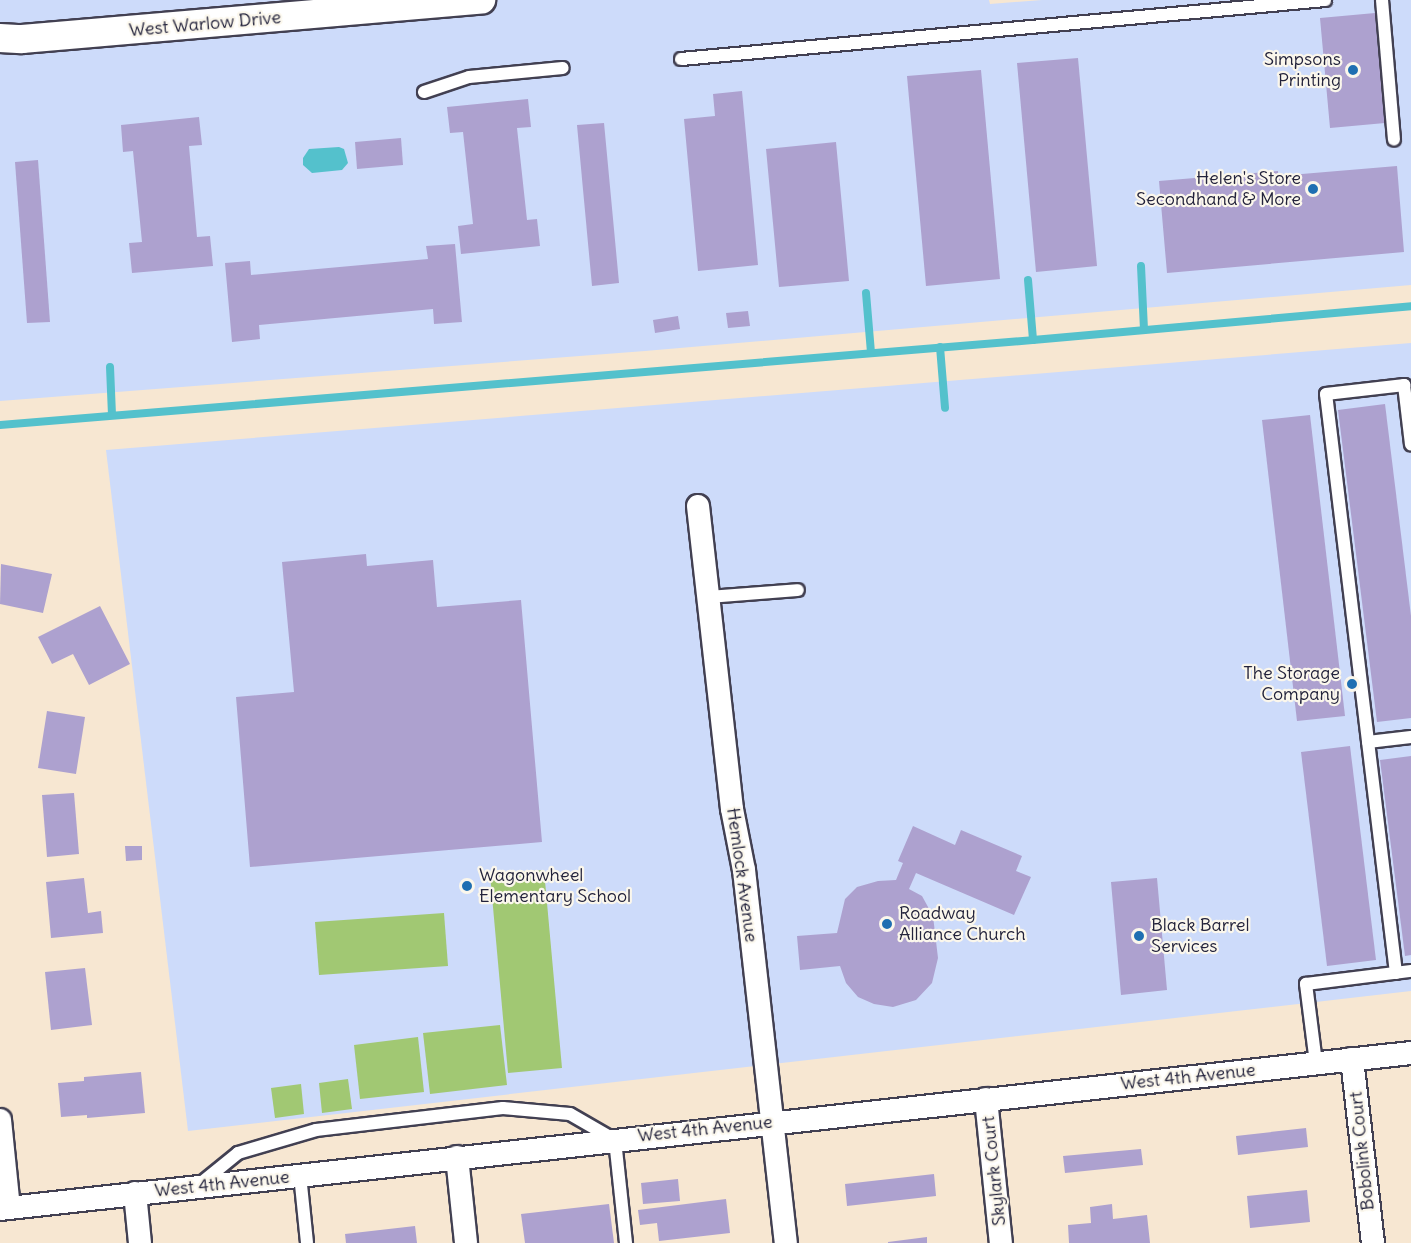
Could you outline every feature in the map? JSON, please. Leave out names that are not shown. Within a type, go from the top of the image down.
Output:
[{"type":"street","name":"West Warlow Drive","points":[[0,38],[22,39],[350,6],[481,0]]},
{"type":"street","name":"Hemlock Avenue","points":[[698,506],[732,809],[744,870],[786,1243]]},
{"type":"street","name":"West 4th Avenue","points":[[4,1208],[1411,1053]]},
{"type":"street","name":"Bobolink Court","points":[[1352,1059],[1372,1243]]},
{"type":"street","name":"Skylark Court","points":[[986,1099],[1001,1243]]},
{"type":"street","points":[[0,1120],[4,1208]]},
{"type":"street","points":[[457,1157],[465,1243]]},
{"type":"street","points":[[135,1193],[140,1243]]},
{"type":"lane","points":[[681,59],[1325,0]]},
{"type":"lane","points":[[1382,0],[1394,139]]},
{"type":"lane","points":[[424,92],[469,76],[563,68]]},
{"type":"lane","points":[[1396,973],[1326,394],[1404,385],[1411,445]]},
{"type":"lane","points":[[708,597],[798,590]]},
{"type":"lane","points":[[1368,742],[1411,737]]},
{"type":"lane","points":[[1316,1063],[1306,984],[1411,972]]},
{"type":"lane","points":[[197,1187],[238,1153],[316,1130],[503,1108],[570,1114],[615,1140],[626,1243]]},
{"type":"lane","points":[[300,1175],[307,1243]]},
{"type":"shaded area","points":[[0,0],[989,0],[990,4],[1042,0],[1411,0],[1411,285],[645,351],[0,401]]},
{"type":"shaded area","points":[[1411,343],[1411,991],[188,1131],[106,450]]},
{"type":"green space","points":[[544,870],[562,1068],[508,1073],[490,874]]},
{"type":"green space","points":[[444,913],[448,966],[319,975],[315,922]]},
{"type":"green space","points":[[500,1025],[507,1085],[430,1094],[423,1033]]},
{"type":"green space","points":[[418,1037],[424,1092],[360,1099],[354,1045]]},
{"type":"green space","points":[[348,1079],[352,1109],[322,1113],[319,1083]]},
{"type":"green space","points":[[301,1084],[304,1114],[275,1118],[271,1088]]},
{"type":"water","points":[[339,147],[344,149],[348,163],[342,170],[312,173],[303,165],[303,158],[309,149]]},
{"type":"building","name":"Simpsons Printing","points":[[1375,13],[1385,123],[1330,128],[1320,18]]},
{"type":"building","points":[[1078,58],[1097,266],[1036,272],[1017,63]]},
{"type":"building","points":[[981,70],[1000,279],[926,286],[907,76]]},
{"type":"building","points":[[742,91],[758,265],[698,271],[684,119],[715,116],[713,94]]},
{"type":"building","points":[[528,99],[531,127],[517,128],[527,220],[537,219],[540,246],[461,254],[458,226],[473,224],[463,132],[450,133],[447,107]]},
{"type":"building","points":[[199,117],[202,145],[189,146],[197,237],[210,236],[213,266],[132,273],[129,243],[142,242],[133,151],[123,152],[121,125]]},
{"type":"building","points":[[604,123],[619,283],[592,286],[577,125]]},
{"type":"building","points":[[401,138],[403,165],[357,169],[355,142]]},
{"type":"building","points":[[836,142],[849,281],[779,287],[766,149]]},
{"type":"building","points":[[38,160],[50,322],[27,323],[15,162]]},
{"type":"building","points":[[1397,166],[1404,252],[1167,273],[1159,181],[1278,171],[1278,176]]},
{"type":"building","points":[[455,244],[462,322],[434,324],[433,309],[259,325],[260,339],[232,342],[225,263],[250,261],[251,275],[428,259],[426,246]]},
{"type":"building","points":[[748,311],[750,326],[728,328],[726,313]]},
{"type":"building","points":[[678,316],[680,329],[655,333],[653,320]]},
{"type":"building","points":[[1385,404],[1411,616],[1411,718],[1377,722],[1338,410]]},
{"type":"building","points":[[1310,415],[1345,716],[1297,721],[1262,420]]},
{"type":"building","points":[[366,554],[367,566],[433,560],[437,607],[521,600],[542,842],[250,867],[236,697],[294,692],[282,562]]},
{"type":"building","points":[[1,564],[52,574],[43,613],[0,604]]},
{"type":"building","points":[[100,606],[130,664],[89,685],[73,654],[52,664],[38,637]]},
{"type":"building","points":[[47,711],[85,717],[76,774],[38,768]]},
{"type":"building","points":[[1350,746],[1376,960],[1327,966],[1301,752]]},
{"type":"building","points":[[1411,756],[1411,955],[1405,956],[1380,760]]},
{"type":"building","points":[[74,793],[79,854],[47,857],[42,795]]},
{"type":"building","name":"Roadway Alliance Church","points":[[913,826],[955,845],[961,830],[1022,856],[1016,871],[1031,877],[1014,915],[916,873],[909,889],[922,896],[933,916],[938,958],[932,983],[916,1000],[893,1007],[874,1004],[858,997],[846,983],[840,966],[800,970],[797,936],[837,933],[845,899],[857,887],[878,881],[896,880],[903,863],[898,861]]},
{"type":"building","points":[[125,846],[142,846],[142,860],[126,861]]},
{"type":"building","points":[[84,878],[88,913],[101,911],[103,933],[51,938],[46,882]]},
{"type":"building","name":"Black Barrel Services","points":[[1157,878],[1167,990],[1121,995],[1111,882]]},
{"type":"building","points":[[85,968],[92,1025],[51,1030],[45,972]]},
{"type":"building","points":[[141,1072],[145,1113],[87,1118],[87,1115],[61,1117],[58,1083],[84,1081],[84,1077]]},
{"type":"building","points":[[1306,1128],[1308,1147],[1238,1155],[1236,1136]]},
{"type":"building","points":[[1141,1149],[1143,1165],[1065,1173],[1063,1156]]},
{"type":"building","points":[[934,1174],[936,1196],[847,1206],[845,1184]]},
{"type":"building","points":[[678,1179],[680,1201],[643,1204],[641,1183]]},
{"type":"building","points":[[1307,1190],[1310,1222],[1250,1228],[1247,1196]]},
{"type":"building","points":[[726,1199],[730,1233],[659,1241],[657,1223],[640,1225],[638,1210]]},
{"type":"building","points":[[609,1204],[614,1243],[525,1243],[521,1214]]},
{"type":"building","points":[[1112,1204],[1113,1219],[1147,1215],[1150,1243],[1069,1243],[1068,1225],[1091,1223],[1090,1207]]},
{"type":"building","points":[[415,1226],[417,1243],[346,1243],[345,1234]]},
{"type":"building","points":[[927,1237],[927,1243],[888,1243],[888,1242]]},
{"type":"waterway","points":[[1141,266],[1144,330]]},
{"type":"waterway","points":[[1028,280],[1033,340]]},
{"type":"waterway","points":[[866,293],[871,353]]},
{"type":"waterway","points":[[0,425],[1033,340],[1411,306]]},
{"type":"waterway","points":[[940,347],[945,408]]},
{"type":"waterway","points":[[110,367],[112,415]]},
{"type":"place","name":"Simpsons Printing","points":[[1353,70]]},
{"type":"place","name":"Helen's Store Secondhand & More","points":[[1313,189]]},
{"type":"place","name":"The Storage Company","points":[[1352,684]]},
{"type":"place","name":"Wagonwheel Elementary School","points":[[467,886]]},
{"type":"place","name":"Roadway Alliance Church","points":[[887,924]]},
{"type":"place","name":"Black Barrel Services","points":[[1139,936]]}]
